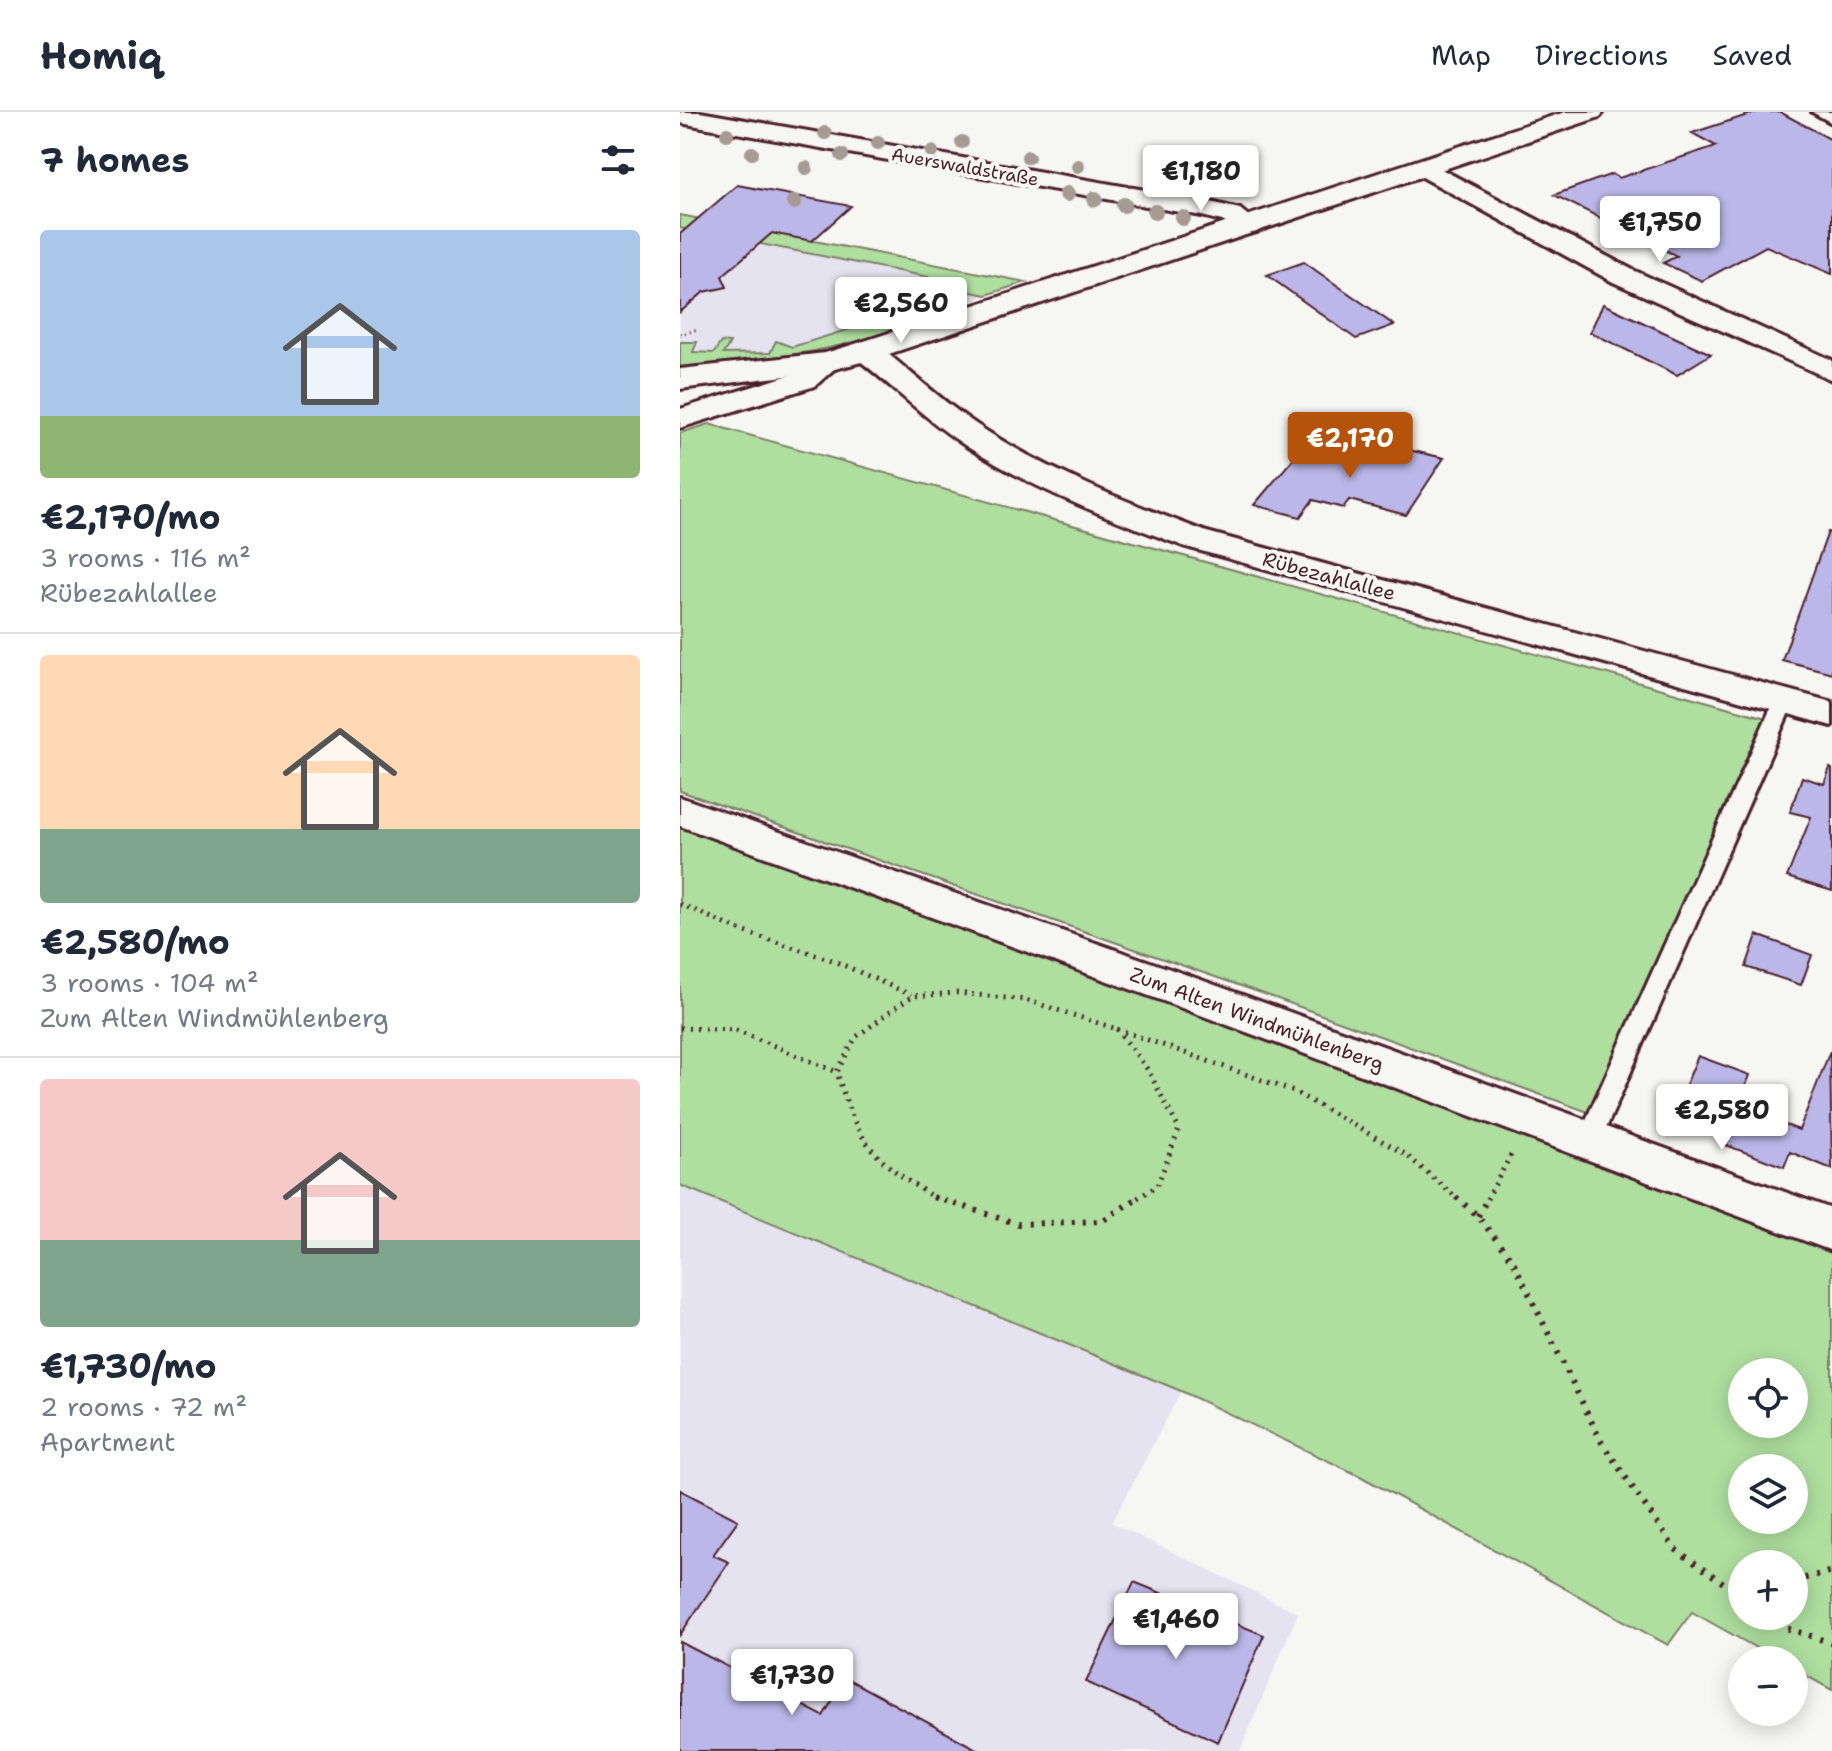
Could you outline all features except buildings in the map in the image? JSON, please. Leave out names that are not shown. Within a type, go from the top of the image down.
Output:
[{"type":"main road","points":[[686,379],[827,362],[866,351],[1591,112]]},
{"type":"street","points":[[761,131],[791,112]]},
{"type":"street","points":[[1824,112],[1832,116]]},
{"type":"street","name":"Auerswaldstraße","points":[[680,116],[1202,208],[1231,215],[1247,226]]},
{"type":"street","points":[[1424,168],[1623,276],[1832,371]]},
{"type":"street","name":"Rübezahlallee","points":[[866,351],[948,419],[1017,463],[1111,508],[1195,539],[1832,714]]},
{"type":"street","points":[[686,379],[686,417],[804,380],[827,362]]},
{"type":"street","name":"Zum Alten Windmühlenberg","points":[[680,811],[1178,989],[1832,1230]]},
{"type":"lane","points":[[1588,1142],[1784,701]]},
{"type":"path","points":[[680,334],[698,330]]},
{"type":"path","points":[[680,904],[739,930],[832,960],[912,996],[957,993],[1026,1000],[1213,1060],[1293,1091],[1405,1154],[1478,1216],[1514,1263],[1602,1443],[1675,1549],[1728,1586]]},
{"type":"path","points":[[912,996],[856,1037],[837,1072],[851,1120],[885,1167],[942,1203],[1018,1224],[1102,1221],[1157,1186],[1179,1129],[1148,1070],[1117,1029]]},
{"type":"path","points":[[680,1028],[736,1030],[837,1072]]},
{"type":"path","points":[[1478,1216],[1530,1120]]},
{"type":"path","points":[[1808,1577],[1832,1571]]},
{"type":"path","points":[[1792,1630],[1832,1643]]},
{"type":"shaded area","points":[[680,215],[1026,282],[831,346],[789,356],[680,354]]},
{"type":"shaded area","points":[[680,1185],[1181,1391],[1112,1523],[1298,1613],[1240,1751],[680,1751]]},
{"type":"green space","points":[[680,215],[1026,282],[986,295],[962,290],[964,284],[680,228]]},
{"type":"green space","points":[[920,301],[931,306],[930,316],[870,338],[776,357],[680,367],[680,342],[697,342],[693,352],[714,353],[721,342],[730,343],[723,354],[770,353],[776,341],[792,347],[921,307]]},
{"type":"green space","points":[[709,424],[1766,718],[1588,1112],[1267,995],[680,791],[680,433]]},
{"type":"green space","points":[[680,822],[1832,1239],[1832,1690],[1808,1677],[1808,1646],[1753,1646],[1692,1612],[1668,1645],[1360,1476],[1181,1391],[680,1185]]}]
